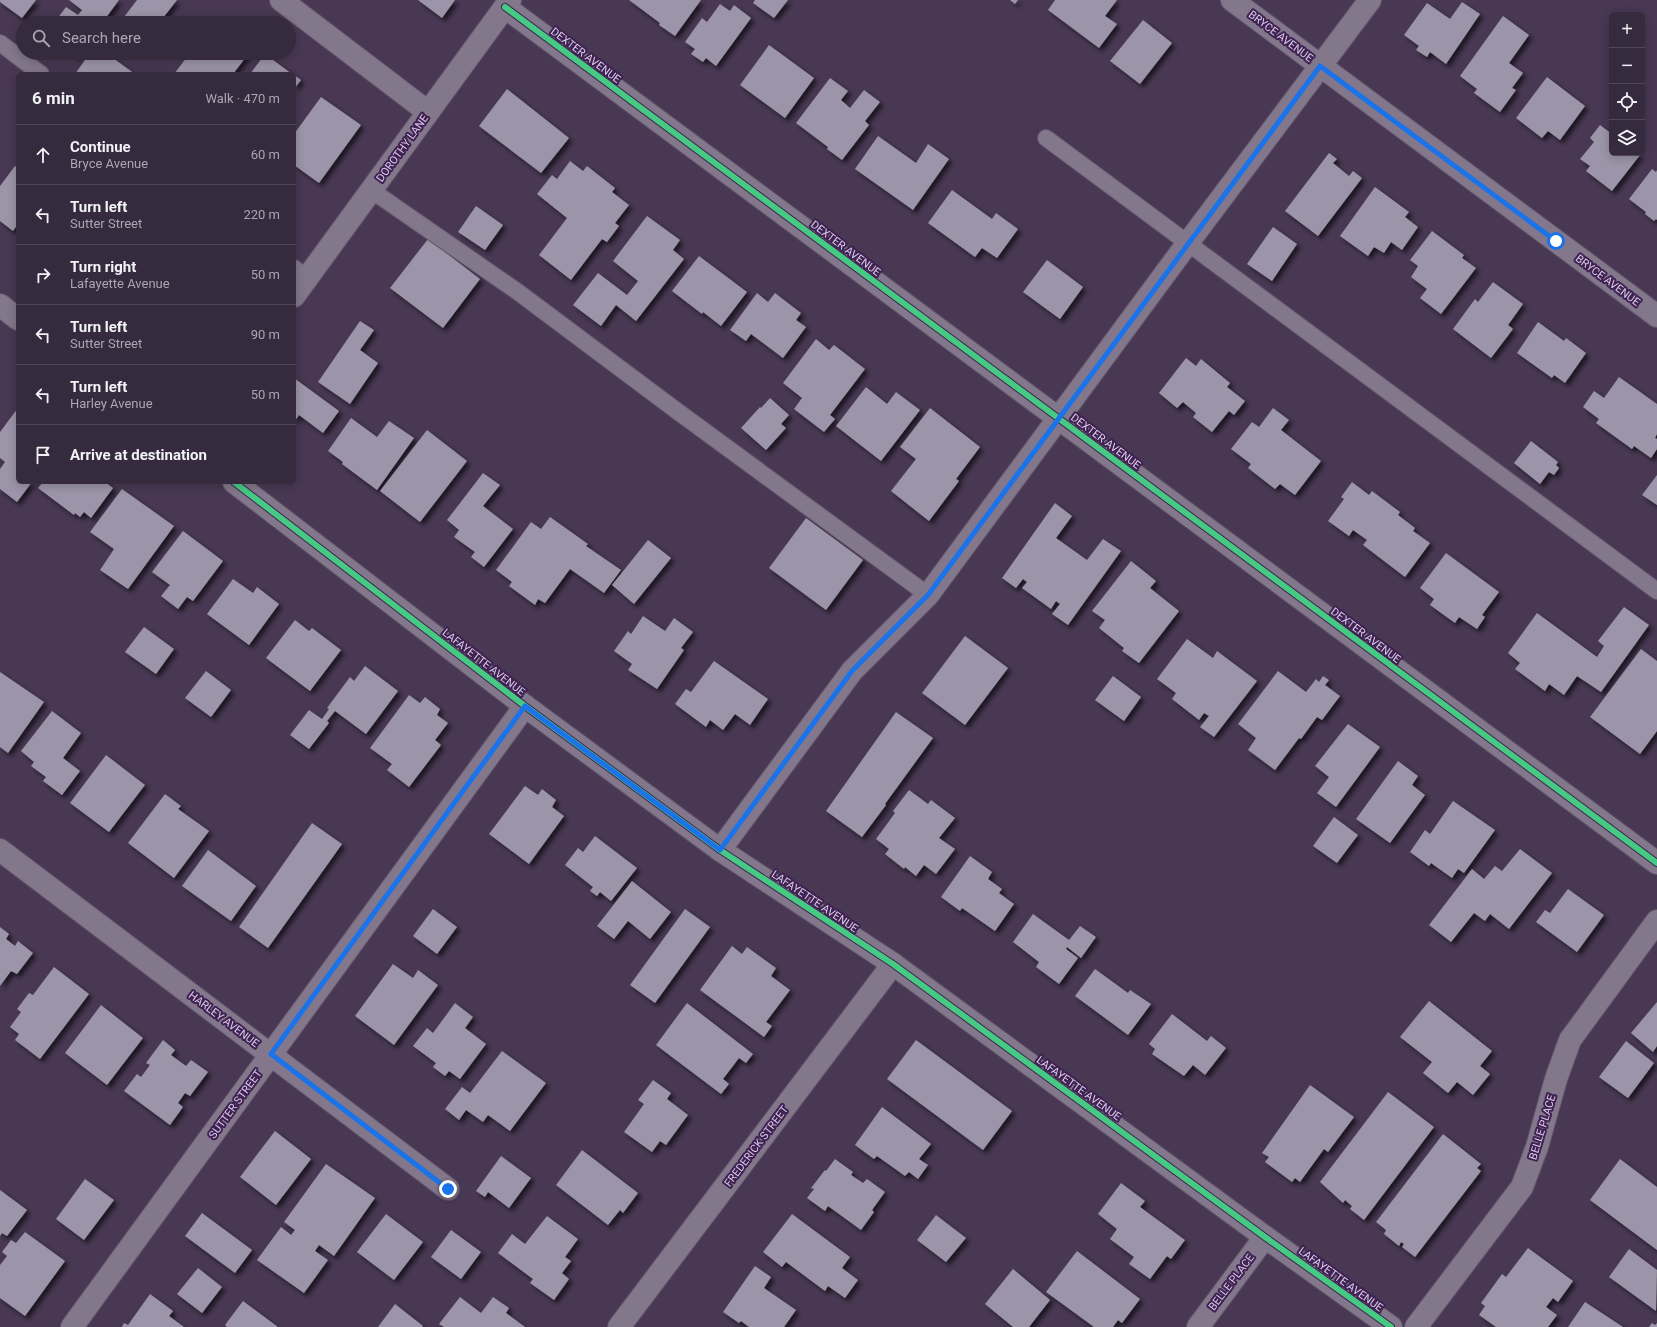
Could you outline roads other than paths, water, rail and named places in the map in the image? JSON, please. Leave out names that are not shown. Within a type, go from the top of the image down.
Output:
[{"type":"street","points":[[281,0],[428,112]]},
{"type":"street","name":"BRYCE AVENUE","points":[[1232,0],[1657,316]]},
{"type":"street","points":[[720,850],[852,671],[928,595],[1187,244],[1370,0]]},
{"type":"street","name":"DOROTHY LANE","points":[[296,289],[301,273],[371,190],[507,3]]},
{"type":"street","name":"DEXTER AVENUE","points":[[507,3],[1058,418],[1657,863]]},
{"type":"street","points":[[0,305],[16,317]]},
{"type":"street","name":"LAFAYETTE AVENUE","points":[[237,484],[525,706],[720,850],[893,964],[1265,1237],[1391,1327]]},
{"type":"street","name":"SUTTER STREET","points":[[72,1327],[525,706]]},
{"type":"street","name":"HARLEY AVENUE","points":[[0,850],[448,1189]]},
{"type":"street","name":"BELLE PLACE","points":[[1416,1327],[1522,1187],[1537,1147],[1556,1079],[1570,1040],[1657,921]]},
{"type":"street","name":"FREDERICK STREET","points":[[619,1327],[893,964]]},
{"type":"street","name":"BELLE PLACE","points":[[1198,1327],[1265,1237]]},
{"type":"lane","points":[[0,43],[16,55]]},
{"type":"lane","points":[[22,60],[38,72]]},
{"type":"lane","points":[[1046,138],[1657,591]]},
{"type":"lane","points":[[371,190],[518,292],[677,411],[928,595]]}]
